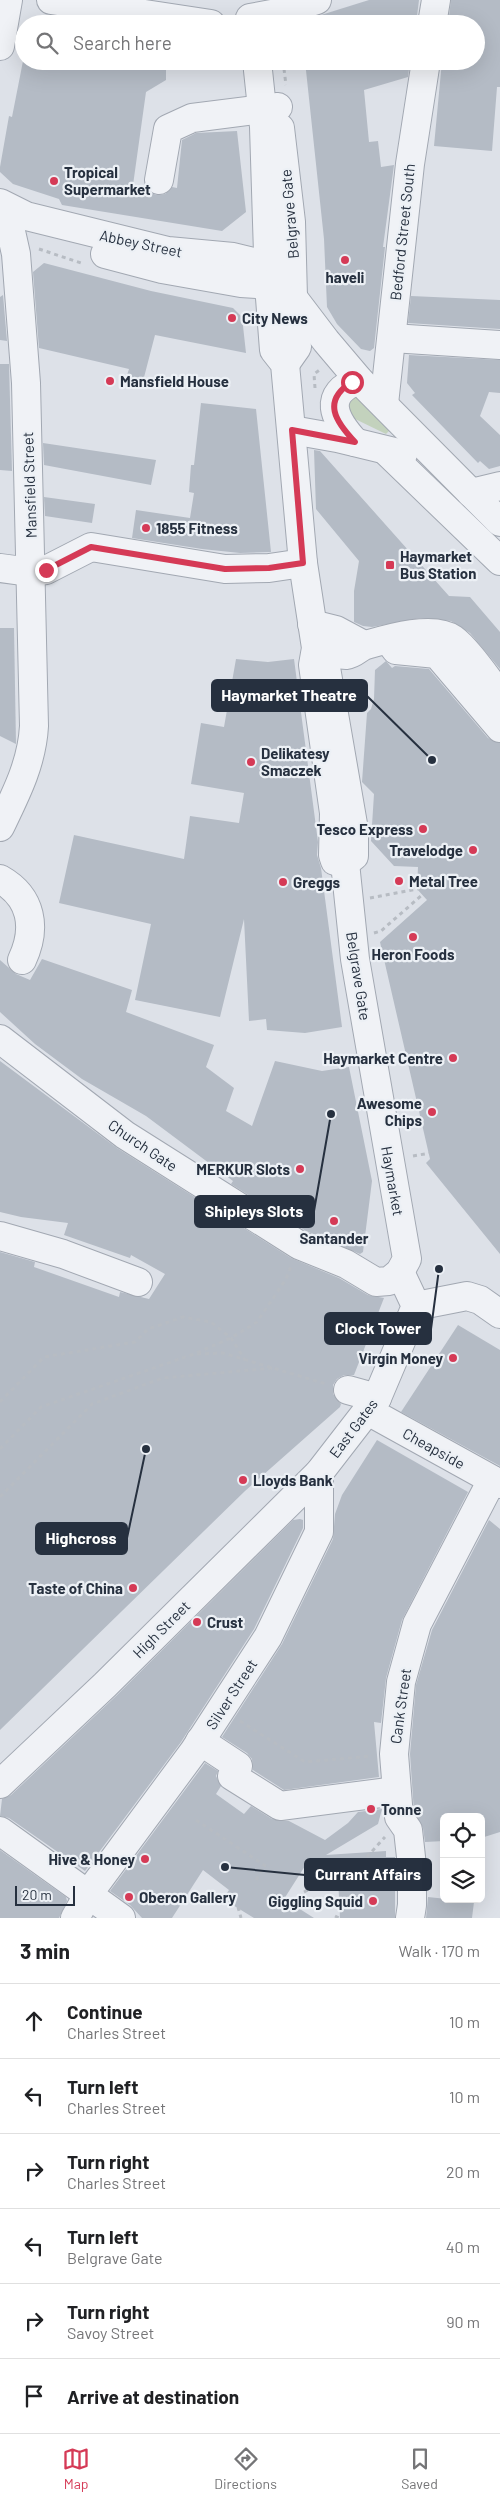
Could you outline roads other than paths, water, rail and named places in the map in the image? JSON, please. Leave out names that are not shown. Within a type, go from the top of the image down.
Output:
[{"type":"street","points":[[0,46],[8,0]]},
{"type":"street","points":[[51,0],[151,15]]},
{"type":"street","points":[[252,14],[317,0]]},
{"type":"street","points":[[434,15],[436,0]]},
{"type":"street","name":"Belgrave Gate","points":[[259,70],[270,108],[291,222],[281,279],[297,347],[285,364],[303,563],[314,636],[325,662],[354,830],[354,856],[345,863],[348,902],[355,959],[377,1089]]},
{"type":"street","name":"Belgrave Gate","points":[[270,108],[271,70]]},
{"type":"street","name":"Bedford Street South","points":[[384,404],[392,338],[396,278],[410,164],[425,70]]},
{"type":"street","points":[[159,180],[168,129],[192,118],[270,108]]},
{"type":"street","name":"Abbey Street","points":[[11,220],[162,269],[281,279]]},
{"type":"street","name":"Mansfield Street","points":[[0,827],[17,794],[33,746],[26,383],[16,254],[11,220]]},
{"type":"street","points":[[281,279],[326,341],[359,380],[500,522]]},
{"type":"street","points":[[392,338],[500,345]]},
{"type":"street","points":[[355,442],[339,423],[334,406],[337,396],[345,386],[359,380]]},
{"type":"street","points":[[292,430],[355,442],[443,466]]},
{"type":"street","points":[[386,451],[500,561]]},
{"type":"street","points":[[471,492],[500,486]]},
{"type":"street","points":[[0,568],[30,572],[46,570],[91,547],[225,569],[269,568],[303,563]]},
{"type":"street","points":[[314,636],[344,655],[354,653],[385,640],[440,634],[454,640],[500,695]]},
{"type":"street","points":[[385,640],[396,650],[437,654],[500,728]]},
{"type":"street","points":[[0,878],[22,897],[29,909],[30,934],[22,960]]},
{"type":"street","name":"Church Gate","points":[[0,1039],[126,1135],[299,1245],[346,1264],[376,1282],[389,1281],[400,1272]]},
{"type":"street","name":"Haymarket","points":[[377,1089],[407,1259],[400,1272]]},
{"type":"street","points":[[0,1236],[63,1254],[138,1282]]},
{"type":"street","points":[[400,1272],[416,1306],[467,1296],[480,1300],[500,1314]]},
{"type":"street","name":"East Gates","points":[[318,1473],[372,1405],[416,1306]]},
{"type":"street","name":"Cheapside","points":[[348,1390],[496,1482]]},
{"type":"street","name":"Silver Street","points":[[75,1918],[89,1893],[200,1742],[225,1712],[268,1637],[319,1532],[318,1473]]},
{"type":"street","name":"High Street","points":[[0,1784],[105,1685],[318,1473]]},
{"type":"street","name":"Cank Street","points":[[410,1918],[412,1866],[408,1830],[397,1804],[385,1755],[401,1682],[417,1624],[496,1482]]},
{"type":"street","points":[[200,1742],[238,1766],[232,1776],[280,1806],[397,1804]]},
{"type":"street","points":[[0,1831],[89,1893],[121,1918]]},
{"type":"place","name":"Tropical Supermarket","points":[[54,181]]},
{"type":"place","name":"haveli","points":[[345,260]]},
{"type":"place","name":"City News","points":[[232,318]]},
{"type":"place","name":"Mansfield House","points":[[110,381]]},
{"type":"place","name":"1855 Fitness","points":[[146,528]]},
{"type":"place","name":"Haymarket Bus Station","points":[[390,565]]},
{"type":"place","name":"Haymarket Theatre","points":[[432,760]]},
{"type":"place","name":"Delikatesy Smaczek","points":[[251,762]]},
{"type":"place","name":"Tesco Express","points":[[423,829]]},
{"type":"place","name":"Travelodge","points":[[473,850]]},
{"type":"place","name":"Metal Tree","points":[[399,881]]},
{"type":"place","name":"Greggs","points":[[283,882]]},
{"type":"place","name":"Heron Foods","points":[[413,937]]},
{"type":"place","name":"Haymarket Centre","points":[[453,1058]]},
{"type":"place","name":"Awesome Chips","points":[[432,1112]]},
{"type":"place","name":"Shipleys Slots","points":[[331,1114]]},
{"type":"place","name":"MERKUR Slots","points":[[300,1169]]},
{"type":"place","name":"Santander","points":[[334,1221]]},
{"type":"place","name":"Clock Tower","points":[[439,1269]]},
{"type":"place","name":"Virgin Money","points":[[453,1358]]},
{"type":"place","name":"Highcross","points":[[146,1449]]},
{"type":"place","name":"Lloyds Bank","points":[[243,1480]]},
{"type":"place","name":"Taste of China","points":[[133,1588]]},
{"type":"place","name":"Crust","points":[[197,1622]]},
{"type":"place","name":"Tonne","points":[[371,1809]]},
{"type":"place","name":"Hive & Honey","points":[[145,1859]]},
{"type":"place","name":"Currant Affairs","points":[[225,1867]]},
{"type":"place","name":"Oberon Gallery","points":[[129,1897]]},
{"type":"place","name":"Giggling Squid","points":[[373,1901]]}]
